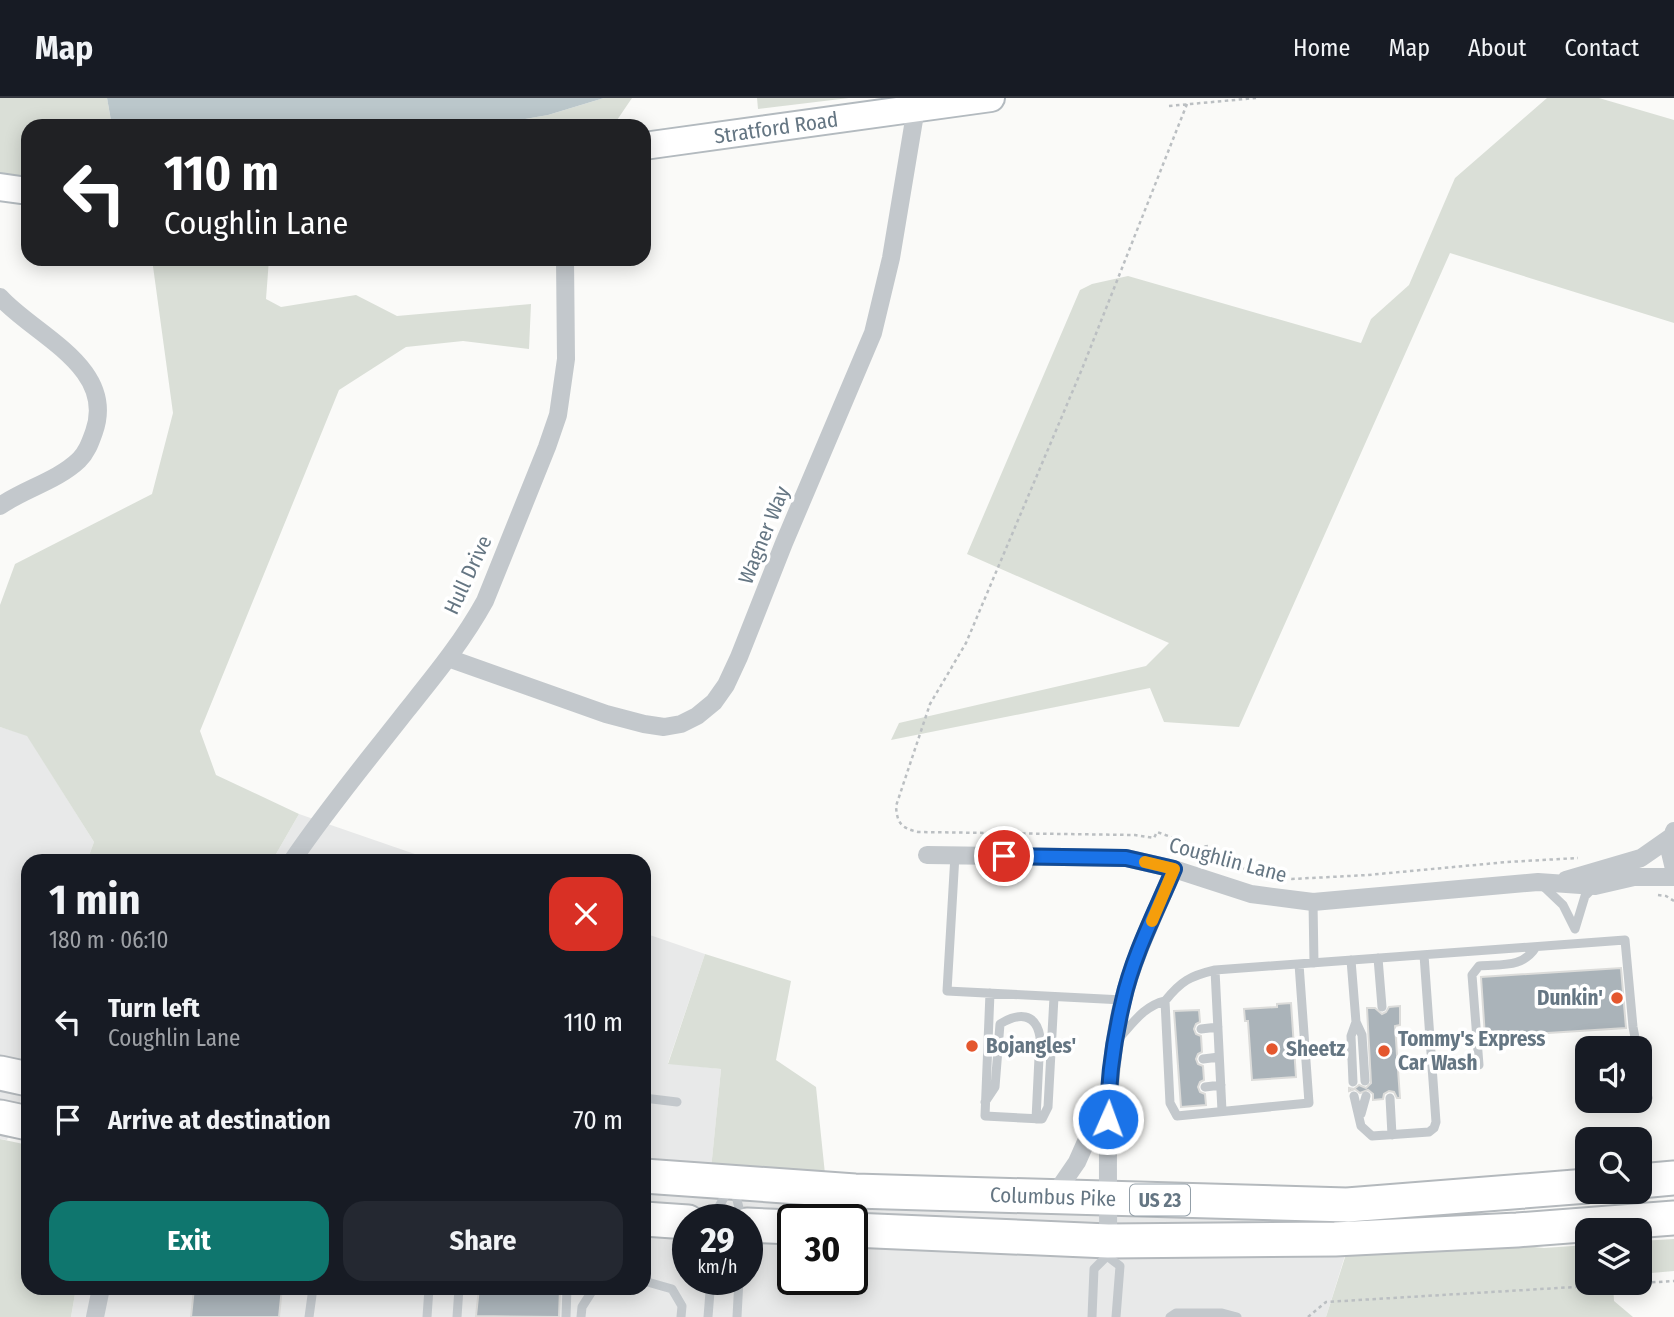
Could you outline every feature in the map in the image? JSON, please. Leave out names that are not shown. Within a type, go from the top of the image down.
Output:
[{"type":"highway","points":[[0,1073],[21,1078]]},
{"type":"highway","points":[[0,1099],[21,1103]]},
{"type":"highway","points":[[0,1117],[21,1121]]},
{"type":"highway","name":"Columbus Pike","points":[[651,1177],[855,1191],[1347,1205],[1575,1186]]},
{"type":"highway","points":[[1652,1180],[1674,1178]]},
{"type":"highway","name":"Columbus Pike","points":[[868,1231],[1107,1249],[1517,1230],[1674,1217]]},
{"type":"highway","points":[[651,1219],[672,1221]]},
{"type":"street","name":"Stratford Road","points":[[651,145],[991,98]]},
{"type":"street","name":"Wagner Way","points":[[448,658],[606,714],[644,724],[664,727],[681,724],[697,716],[714,702],[726,685],[739,657],[873,333],[891,258],[916,108]]},
{"type":"street","points":[[0,187],[21,190]]},
{"type":"street","name":"Hull Drive","points":[[297,854],[448,658],[485,601],[558,415],[566,359],[565,266]]},
{"type":"street","points":[[0,297],[11,309],[75,359],[89,382],[98,407],[97,422],[87,451],[78,461],[68,470],[1,501]]},
{"type":"street","points":[[1672,834],[1670,859],[1674,869]]},
{"type":"street","name":"Coughlin Lane","points":[[1559,882],[1641,858],[1672,834]]},
{"type":"street","name":"Coughlin Lane","points":[[927,855],[1126,858],[1174,869],[1251,894],[1313,902],[1538,882],[1595,886],[1634,877],[1674,877]]},
{"type":"street","points":[[1107,1249],[1108,1093],[1123,1000],[1138,955],[1174,869]]},
{"type":"street","points":[[1053,1197],[1077,1162],[1108,1093]]},
{"type":"street","points":[[95,1317],[100,1295]]},
{"type":"lane","points":[[955,855],[947,991],[1123,1000]]},
{"type":"lane","points":[[1538,882],[1563,905],[1575,929],[1585,897],[1595,886]]},
{"type":"lane","points":[[1313,902],[1314,963]]},
{"type":"lane","points":[[1116,1042],[1143,1012],[1155,1003],[1165,1002],[1176,988],[1193,975],[1215,970],[1625,940],[1635,1036]]},
{"type":"lane","points":[[1479,1065],[1472,975],[1479,966],[1518,963],[1530,957],[1536,947]]},
{"type":"lane","points":[[1354,1096],[1361,1126],[1372,1136],[1429,1132],[1434,1128],[1436,1122],[1424,955]]},
{"type":"lane","points":[[1378,958],[1382,1007]]},
{"type":"lane","points":[[1351,960],[1356,1021],[1351,1036],[1353,1082]]},
{"type":"lane","points":[[1165,1002],[1171,1031],[1175,1089],[1170,1102],[1177,1116],[1308,1103],[1299,964]]},
{"type":"lane","points":[[1215,970],[1222,1111]]},
{"type":"lane","points":[[990,993],[985,1116],[1042,1119],[1048,1107],[1054,997]]},
{"type":"lane","points":[[985,1102],[995,1087],[1000,1024],[1013,1016],[1029,1017],[1038,1026],[1040,1037],[1036,1119]]},
{"type":"lane","points":[[1356,1021],[1363,1034],[1365,1081]]},
{"type":"lane","points":[[1201,1029],[1218,1027]]},
{"type":"lane","points":[[1203,1059],[1219,1057]]},
{"type":"lane","points":[[1205,1087],[1221,1084]]},
{"type":"lane","points":[[1360,1116],[1366,1096]]},
{"type":"lane","points":[[1390,1098],[1392,1135]]},
{"type":"lane","points":[[651,1099],[677,1102]]},
{"type":"lane","points":[[721,1204],[733,1183]]},
{"type":"lane","points":[[733,1183],[738,1204]]},
{"type":"lane","points":[[1092,1317],[1094,1269],[1107,1249],[1120,1266],[1116,1317]]},
{"type":"lane","points":[[651,1283],[673,1289],[682,1306],[681,1317]]},
{"type":"lane","points":[[309,1317],[312,1295]]},
{"type":"lane","points":[[427,1317],[429,1295]]},
{"type":"lane","points":[[457,1317],[459,1295]]},
{"type":"lane","points":[[566,1317],[567,1295]]},
{"type":"lane","points":[[581,1317],[582,1307],[590,1295]]},
{"type":"lane","points":[[708,1317],[709,1295]]},
{"type":"lane","points":[[737,1317],[738,1295]]},
{"type":"lane","points":[[1170,1317],[1176,1313],[1222,1313],[1237,1317]]},
{"type":"path","points":[[1168,106],[1256,98]]},
{"type":"path","points":[[1187,104],[1082,369],[966,643],[930,704],[896,806],[897,821],[904,829],[918,832],[1135,835],[1148,839],[1154,838],[1157,832],[1199,847],[1208,846],[1210,855],[1232,866],[1292,879],[1583,858]]},
{"type":"path","points":[[1634,877],[1638,894],[1666,896],[1674,901]]},
{"type":"path","points":[[1308,1317],[1326,1302],[1674,1281]]},
{"type":"shaded area","points":[[0,98],[107,98],[111,119],[21,119],[21,182],[0,179]]},
{"type":"shaded area","points":[[107,98],[604,98],[525,119],[111,119]]},
{"type":"shaded area","points":[[604,98],[632,98],[618,119],[525,119]]},
{"type":"shaded area","points":[[757,98],[849,98],[758,109]]},
{"type":"shaded area","points":[[1547,98],[1599,98],[1674,120],[1674,323],[1450,253],[1239,727],[1164,722],[1150,688],[891,740],[899,723],[1146,666],[1169,643],[967,554],[1080,290],[1092,284],[1128,276],[1361,343],[1371,319],[1409,285],[1455,178]]},
{"type":"shaded area","points":[[153,266],[268,266],[266,299],[281,307],[356,295],[397,316],[531,304],[529,349],[463,341],[406,347],[339,390],[200,731],[216,775],[299,814],[276,854],[90,854],[94,842],[27,736],[0,727],[0,605],[15,564],[152,494],[173,413]]},
{"type":"shaded area","points":[[0,727],[27,735],[94,842],[90,854],[21,854],[21,1101],[7,1140],[0,1139]]},
{"type":"shaded area","points":[[299,814],[415,854],[276,854]]},
{"type":"shaded area","points":[[651,935],[705,954],[668,1063],[721,1069],[711,1169],[1024,1183],[1365,1191],[1326,1317],[71,1317],[75,1295],[651,1295]]},
{"type":"shaded area","points":[[705,954],[791,981],[776,1060],[816,1087],[825,1174],[711,1169],[721,1069],[668,1064]]},
{"type":"shaded area","points":[[0,1139],[21,1144],[21,1295],[75,1295],[71,1317],[0,1317]]},
{"type":"shaded area","points":[[1674,1239],[1674,1271],[1652,1273],[1652,1240]]},
{"type":"shaded area","points":[[1506,1244],[1544,1248],[1575,1246],[1575,1295],[1614,1295],[1614,1301],[1633,1317],[1326,1317],[1347,1251]]},
{"type":"building","points":[[1621,968],[1626,1028],[1485,1037],[1481,977]]},
{"type":"building","name":"Sheetz","points":[[1291,1003],[1296,1077],[1252,1080],[1248,1021],[1245,1021],[1244,1009],[1277,1007],[1277,1004]]},
{"type":"building","name":"Tommy's Express Car Wash","points":[[1400,1006],[1400,1025],[1395,1026],[1400,1098],[1389,1091],[1384,1094],[1383,1099],[1373,1100],[1373,1094],[1368,1090],[1360,1093],[1355,1089],[1349,1091],[1349,1088],[1354,1089],[1359,1085],[1366,1088],[1371,1083],[1367,1008],[1375,1008],[1382,1014],[1389,1007]]},
{"type":"building","points":[[1199,1010],[1200,1022],[1194,1029],[1196,1034],[1201,1036],[1202,1052],[1196,1059],[1198,1064],[1203,1066],[1204,1080],[1198,1087],[1200,1092],[1205,1094],[1206,1105],[1181,1107],[1174,1011]]},
{"type":"building","points":[[193,1295],[281,1295],[279,1317],[191,1317]]},
{"type":"building","points":[[478,1295],[560,1295],[559,1317],[476,1316]]},
{"type":"slow traffic","points":[[1145,862],[1174,869],[1152,921]]},
{"type":"place","name":"Dunkin'","points":[[1617,998]]},
{"type":"place","name":"Bojangles'","points":[[972,1046]]},
{"type":"place","name":"Sheetz","points":[[1272,1049]]},
{"type":"place","name":"Tommy's Express Car Wash","points":[[1384,1051]]},
{"type":"route","points":[[1004,856],[1126,858],[1174,869],[1138,955],[1123,1000],[1108,1093],[1108,1119]]}]
